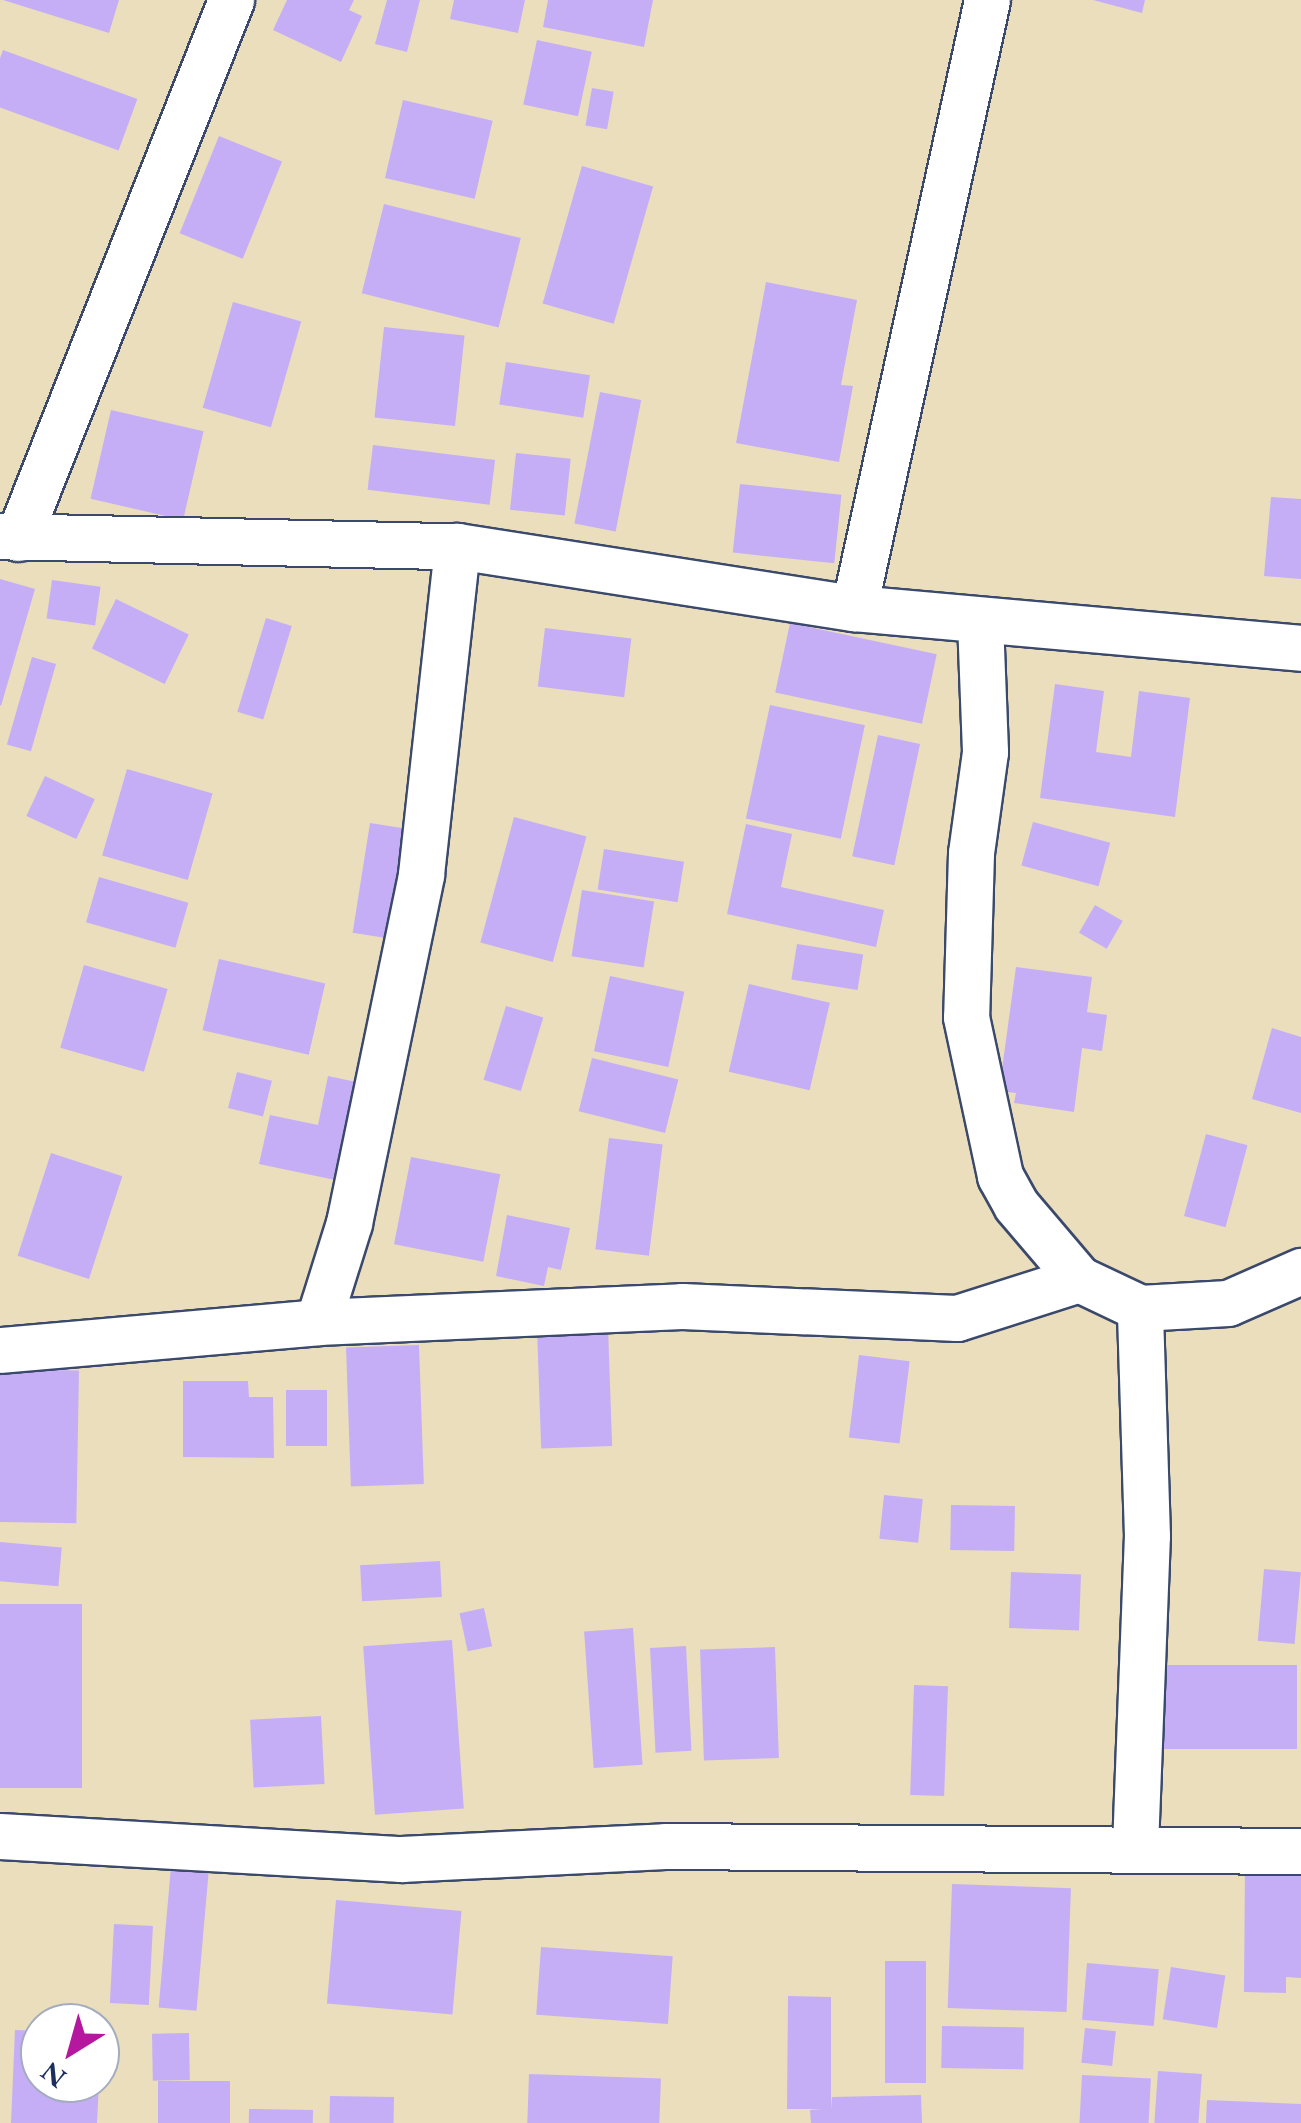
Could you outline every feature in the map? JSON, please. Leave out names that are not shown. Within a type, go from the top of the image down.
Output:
[{"type":"street","points":[[231,0],[9,537],[458,546],[854,608],[1301,648]]},
{"type":"street","points":[[854,608],[987,0]]},
{"type":"street","points":[[318,1322],[349,1223],[421,874],[458,546]]},
{"type":"street","points":[[980,622],[985,752],[971,854],[966,1017],[1000,1176],[1016,1205],[1079,1279],[1140,1308],[1228,1303],[1301,1271]]},
{"type":"street","points":[[0,1350],[318,1322],[682,1306],[957,1318],[1079,1279]]},
{"type":"street","points":[[1135,1847],[1146,1536],[1140,1308]]},
{"type":"street","points":[[0,1836],[401,1860],[665,1846],[1301,1851]]},
{"type":"building","points":[[3,0],[119,0],[109,33]]},
{"type":"building","points":[[287,0],[354,0],[349,10],[362,16],[341,62],[273,30]]},
{"type":"building","points":[[387,0],[420,0],[407,52],[375,44]]},
{"type":"building","points":[[454,0],[525,0],[518,33],[450,19]]},
{"type":"building","points":[[548,0],[653,0],[644,47],[543,27]]},
{"type":"building","points":[[1093,0],[1145,0],[1142,13]]},
{"type":"building","points":[[537,40],[592,52],[578,116],[523,105]]},
{"type":"building","points":[[3,50],[137,99],[119,151],[0,107]]},
{"type":"building","points":[[592,88],[614,92],[607,129],[585,125]]},
{"type":"building","points":[[403,100],[493,121],[475,199],[385,178]]},
{"type":"building","points":[[219,136],[282,161],[243,259],[180,233]]},
{"type":"building","points":[[582,166],[653,186],[614,324],[543,303]]},
{"type":"building","points":[[384,204],[521,238],[499,327],[362,293]]},
{"type":"building","points":[[766,282],[857,300],[841,385],[853,386],[839,462],[736,443]]},
{"type":"building","points":[[233,302],[301,322],[271,427],[203,408]]},
{"type":"building","points":[[384,327],[465,335],[455,426],[374,418]]},
{"type":"building","points":[[506,362],[590,375],[583,418],[499,404]]},
{"type":"building","points":[[600,392],[641,400],[616,532],[574,524]]},
{"type":"building","points":[[111,410],[204,431],[183,520],[91,499]]},
{"type":"building","points":[[373,445],[495,460],[490,505],[368,490]]},
{"type":"building","points":[[516,453],[571,459],[565,515],[510,510]]},
{"type":"building","points":[[740,484],[841,495],[834,563],[733,553]]},
{"type":"building","points":[[1271,497],[1301,499],[1301,579],[1264,576]]},
{"type":"building","points":[[0,579],[35,589],[1,706],[0,705]]},
{"type":"building","points":[[52,580],[101,587],[95,625],[47,619]]},
{"type":"building","points":[[116,599],[189,635],[165,684],[92,648]]},
{"type":"building","points":[[266,618],[292,626],[263,720],[237,712]]},
{"type":"building","points":[[790,623],[937,654],[922,724],[775,692]]},
{"type":"building","points":[[545,628],[631,639],[624,697],[538,687]]},
{"type":"building","points":[[32,657],[56,664],[31,751],[7,744]]},
{"type":"building","points":[[1055,684],[1104,691],[1096,752],[1131,757],[1139,691],[1190,698],[1175,817],[1040,798]]},
{"type":"building","points":[[770,705],[865,725],[841,839],[746,818]]},
{"type":"building","points":[[878,735],[920,744],[894,865],[852,856]]},
{"type":"building","points":[[127,769],[213,794],[188,880],[102,856]]},
{"type":"building","points":[[45,776],[95,799],[76,839],[26,816]]},
{"type":"building","points":[[514,817],[586,836],[553,962],[480,943]]},
{"type":"building","points":[[1033,822],[1110,843],[1099,886],[1021,865]]},
{"type":"building","points":[[370,823],[407,829],[389,938],[353,933]]},
{"type":"building","points":[[746,824],[792,834],[781,887],[884,910],[876,947],[727,914]]},
{"type":"building","points":[[604,849],[684,862],[678,902],[598,889]]},
{"type":"building","points":[[99,877],[188,903],[175,948],[86,922]]},
{"type":"building","points":[[582,890],[654,901],[644,968],[572,956]]},
{"type":"building","points":[[1095,905],[1123,921],[1107,949],[1079,933]]},
{"type":"building","points":[[797,944],[863,954],[858,990],[791,980]]},
{"type":"building","points":[[219,959],[325,984],[309,1055],[203,1030]]},
{"type":"building","points":[[84,965],[168,989],[144,1072],[60,1048]]},
{"type":"building","points":[[1016,967],[1092,977],[1087,1012],[1107,1015],[1102,1051],[1082,1048],[1074,1112],[1014,1103],[1016,1093],[999,1091]]},
{"type":"building","points":[[610,976],[684,992],[668,1067],[594,1051]]},
{"type":"building","points":[[749,984],[830,1003],[810,1090],[729,1072]]},
{"type":"building","points":[[506,1006],[543,1017],[521,1091],[483,1080]]},
{"type":"building","points":[[1272,1028],[1301,1037],[1301,1113],[1252,1099]]},
{"type":"building","points":[[592,1058],[678,1080],[665,1133],[579,1111]]},
{"type":"building","points":[[237,1072],[272,1081],[263,1117],[228,1108]]},
{"type":"building","points":[[328,1076],[361,1083],[340,1181],[259,1164],[270,1115],[318,1125]]},
{"type":"building","points":[[1206,1134],[1248,1145],[1226,1227],[1184,1216]]},
{"type":"building","points":[[609,1138],[663,1145],[649,1256],[595,1249]]},
{"type":"building","points":[[51,1153],[122,1176],[89,1279],[18,1256]]},
{"type":"building","points":[[411,1157],[500,1174],[483,1262],[394,1244]]},
{"type":"building","points":[[507,1215],[570,1228],[561,1270],[548,1267],[544,1286],[496,1276]]},
{"type":"building","points":[[608,1327],[612,1446],[541,1448],[537,1329]]},
{"type":"building","points":[[419,1345],[424,1484],[351,1486],[346,1348]]},
{"type":"building","points":[[859,1355],[910,1361],[900,1444],[849,1437]]},
{"type":"building","points":[[0,1369],[79,1370],[76,1523],[0,1522]]},
{"type":"building","points":[[183,1381],[248,1381],[249,1397],[273,1397],[274,1458],[183,1457]]},
{"type":"building","points":[[286,1390],[327,1390],[327,1446],[286,1446]]},
{"type":"building","points":[[884,1495],[923,1499],[918,1543],[879,1539]]},
{"type":"building","points":[[951,1505],[1015,1506],[1014,1551],[950,1550]]},
{"type":"building","points":[[0,1542],[62,1547],[58,1586],[0,1581]]},
{"type":"building","points":[[440,1561],[442,1597],[362,1601],[360,1565]]},
{"type":"building","points":[[1264,1569],[1301,1572],[1295,1644],[1258,1641]]},
{"type":"building","points":[[1011,1572],[1081,1574],[1079,1630],[1009,1628]]},
{"type":"building","points":[[0,1604],[82,1604],[82,1788],[0,1788]]},
{"type":"building","points":[[484,1608],[492,1646],[468,1651],[460,1613]]},
{"type":"building","points":[[633,1628],[643,1765],[594,1768],[584,1631]]},
{"type":"building","points":[[452,1640],[464,1809],[375,1815],[363,1646]]},
{"type":"building","points":[[686,1646],[691,1751],[656,1753],[650,1648]]},
{"type":"building","points":[[775,1647],[779,1758],[704,1761],[700,1650]]},
{"type":"building","points":[[1154,1665],[1297,1665],[1297,1749],[1154,1749]]},
{"type":"building","points":[[914,1685],[948,1686],[944,1796],[910,1795]]},
{"type":"building","points":[[321,1716],[325,1784],[254,1788],[250,1720]]},
{"type":"building","points":[[172,1855],[210,1858],[197,2011],[159,2007]]},
{"type":"building","points":[[1245,1863],[1301,1864],[1301,1978],[1286,1977],[1286,1993],[1244,1992]]},
{"type":"building","points":[[952,1884],[1071,1888],[1067,2012],[948,2008]]},
{"type":"building","points":[[336,1900],[462,1911],[452,2015],[327,2004]]},
{"type":"building","points":[[114,1924],[153,1926],[149,2005],[112,2003]]},
{"type":"building","points":[[541,1947],[673,1956],[668,2024],[536,2015]]},
{"type":"building","points":[[885,1961],[926,1961],[926,2083],[885,2083]]},
{"type":"building","points":[[1087,1963],[1159,1969],[1154,2026],[1082,2020]]},
{"type":"building","points":[[1171,1967],[1225,1976],[1217,2028],[1163,2019]]},
{"type":"building","points":[[788,1996],[831,1997],[831,2109],[832,2097],[921,2095],[922,2123],[811,2123],[810,2110],[822,2109],[787,2109]]},
{"type":"building","points":[[942,2026],[1024,2027],[1023,2069],[941,2068]]},
{"type":"building","points":[[1085,2028],[1116,2031],[1112,2066],[1081,2063]]},
{"type":"building","points":[[15,2030],[20,2030],[20,2103],[98,2103],[97,2123],[11,2123]]},
{"type":"building","points":[[189,2033],[190,2080],[153,2081],[152,2034]]},
{"type":"building","points":[[1158,2071],[1202,2074],[1198,2123],[1154,2123]]},
{"type":"building","points":[[529,2074],[661,2079],[659,2123],[527,2123]]},
{"type":"building","points":[[1082,2075],[1151,2079],[1149,2123],[1079,2123]]},
{"type":"building","points":[[158,2081],[230,2081],[230,2123],[158,2123]]},
{"type":"building","points":[[330,2096],[394,2097],[394,2123],[330,2123]]},
{"type":"building","points":[[1207,2100],[1301,2104],[1301,2123],[1206,2123]]},
{"type":"building","points":[[249,2109],[313,2110],[313,2123],[249,2123]]}]
